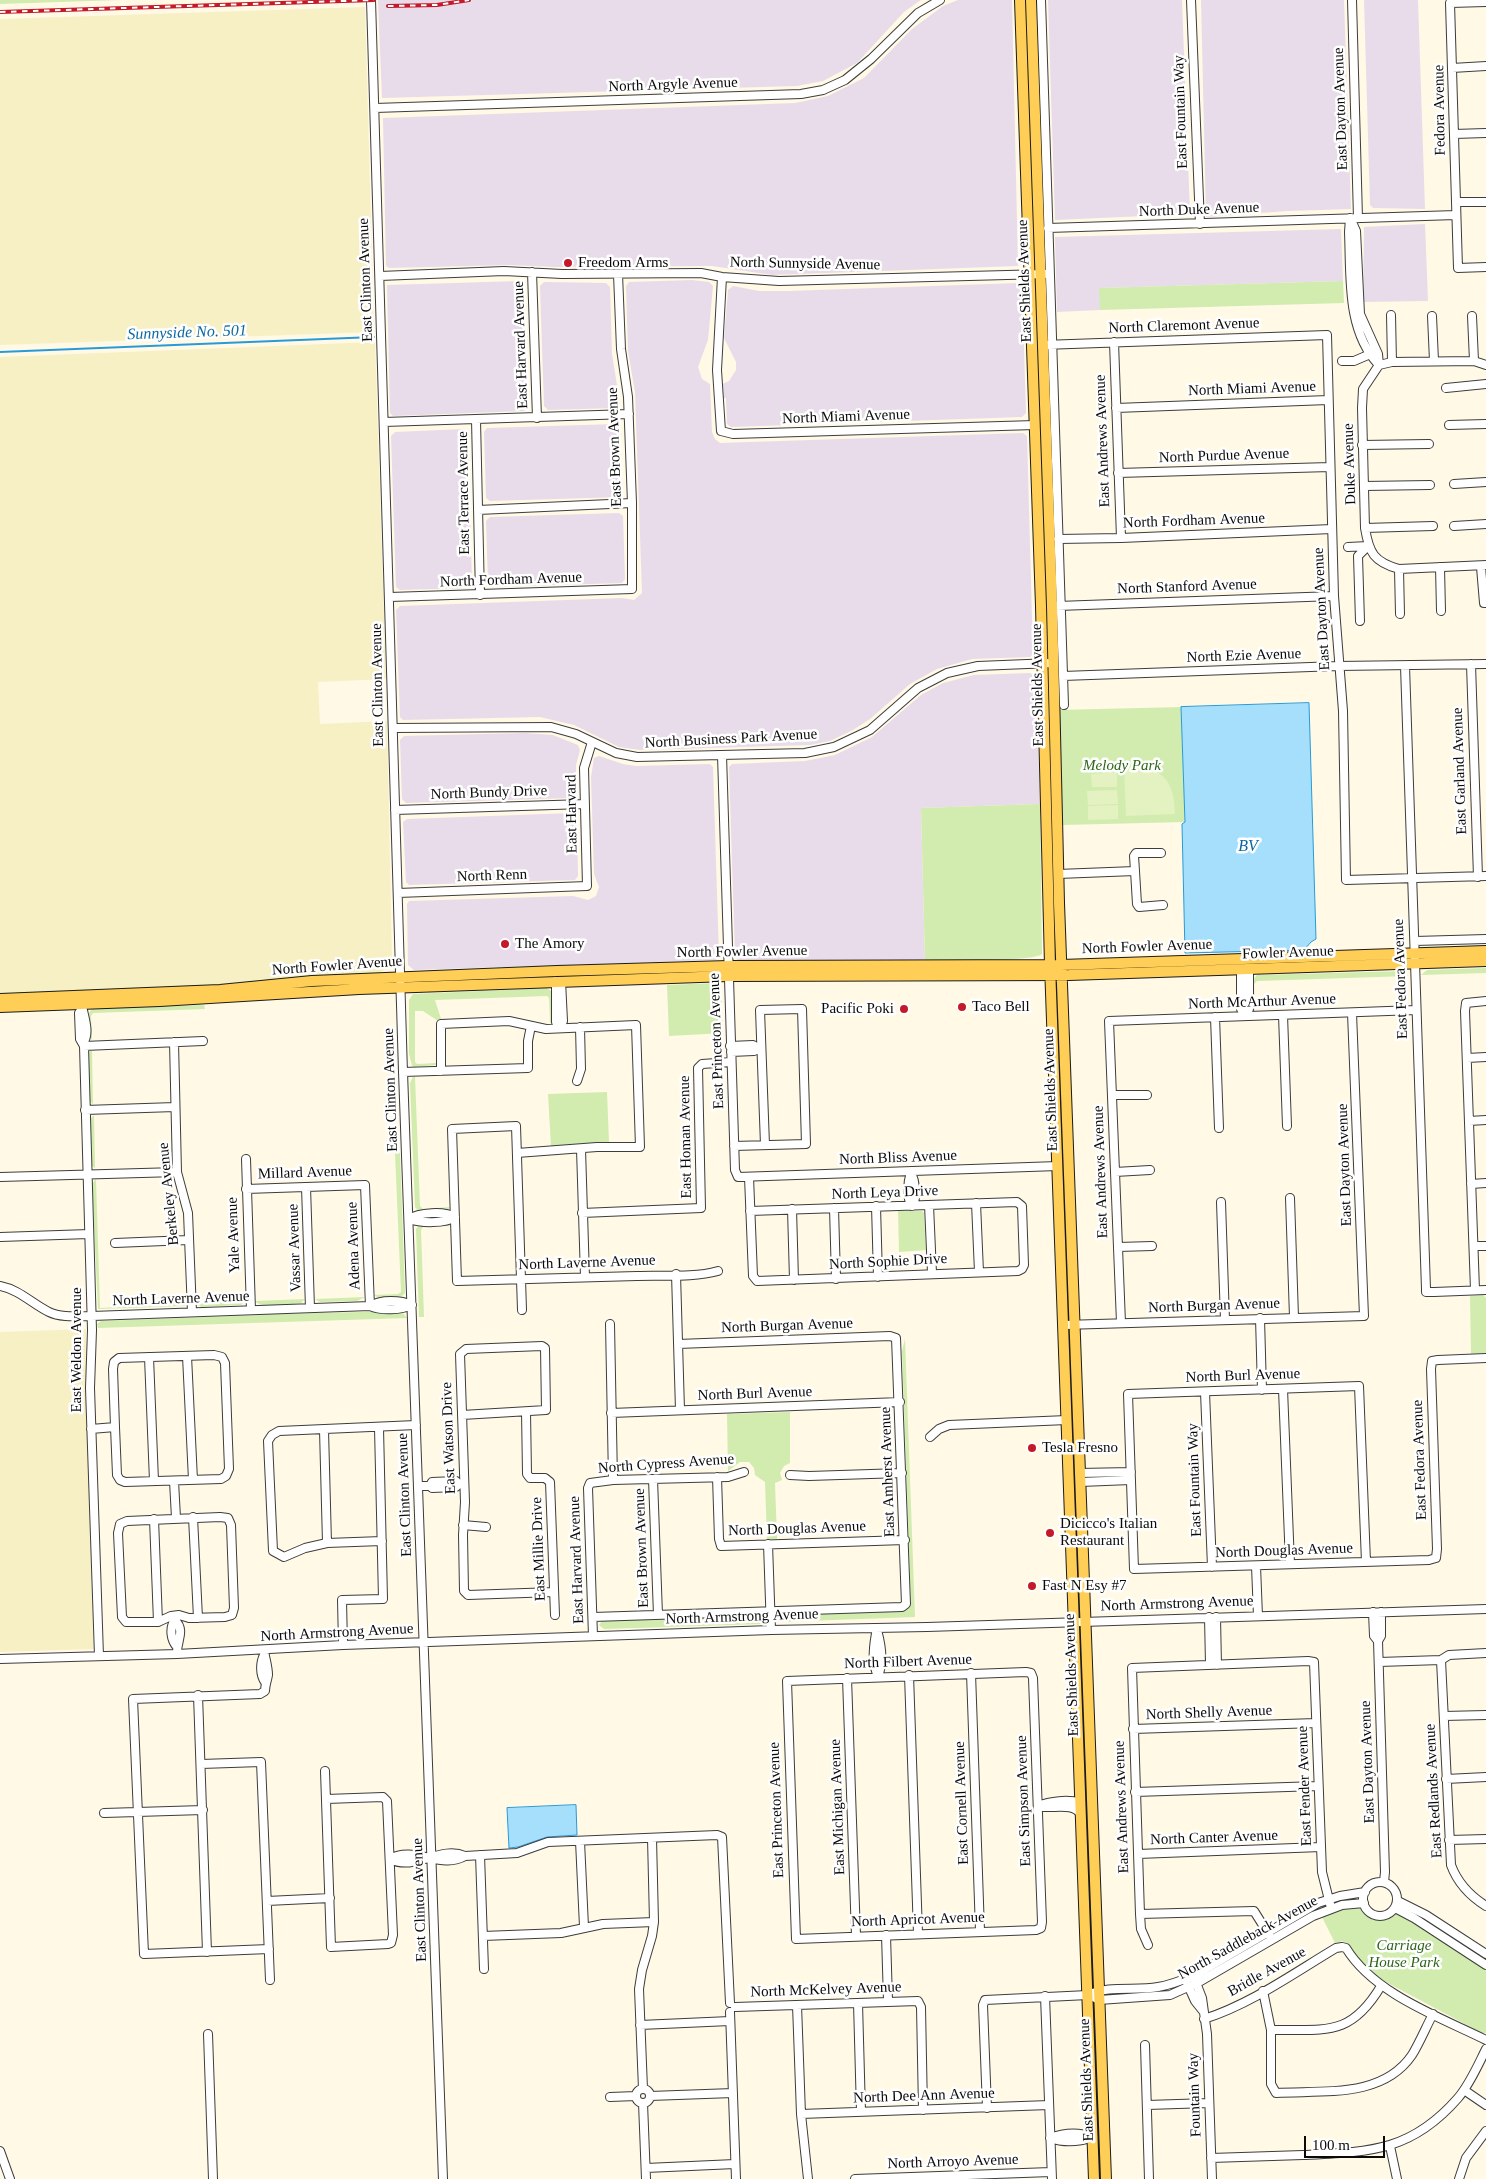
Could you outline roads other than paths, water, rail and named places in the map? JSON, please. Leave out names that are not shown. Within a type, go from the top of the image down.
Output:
[{"type":"main road","name":"East Shields Avenue","points":[[1020,0],[1040,275],[1048,345],[1056,606],[1047,664],[1043,744],[1050,970],[1055,1087],[1061,1096],[1063,1166],[1070,1240],[1067,1420],[1094,1872],[1106,2179]]},
{"type":"main road","name":"East Shields Avenue","points":[[1031,0],[1040,275],[1035,425],[1041,606],[1047,664],[1056,816],[1062,970],[1063,1166],[1069,1325],[1080,1478],[1081,1803],[1094,2179]]},
{"type":"main road","points":[[1043,744],[1048,764],[1051,814],[1056,816]]},
{"type":"main road","name":"North Fowler Avenue","points":[[0,1007],[228,998],[274,993],[558,981],[728,971],[893,966],[1062,970],[1297,957],[1415,947],[1486,951]]},
{"type":"main road","points":[[1245,970],[1243,965],[1249,963],[1292,961],[1297,957]]},
{"type":"main road","name":"Fowler Avenue","points":[[1062,970],[1245,970],[1486,961]]},
{"type":"main road","points":[[815,976],[818,972],[824,970],[867,970],[893,966]]},
{"type":"main road","points":[[558,981],[562,977],[600,975],[606,970]]},
{"type":"main road","name":"North Fowler Avenue","points":[[0,999],[82,1003],[293,982],[606,970],[728,971],[815,976],[1050,970]]},
{"type":"main road","points":[[1081,1803],[1086,1809],[1088,1853],[1094,1872]]},
{"type":"street","name":"East Clinton Avenue","points":[[371,0],[403,1072],[433,1858],[443,2179]]},
{"type":"street","name":"North Argyle Avenue","points":[[375,108],[801,94],[823,90],[845,80],[871,59],[918,13],[940,0]]},
{"type":"street","name":"East Shields Avenue","points":[[1040,275],[1048,228],[1041,0]]},
{"type":"street","name":"East Fountain Way","points":[[1191,0],[1200,224]]},
{"type":"street","name":"East Dayton Avenue","points":[[1352,0],[1354,218]]},
{"type":"street","name":"Fedora Avenue","points":[[1486,2],[1450,4],[1458,268],[1486,267]]},
{"type":"street","points":[[1452,68],[1486,66]]},
{"type":"street","points":[[1454,134],[1486,132]]},
{"type":"street","points":[[1456,202],[1486,202]]},
{"type":"street","name":"North Duke Avenue","points":[[1048,228],[1456,215]]},
{"type":"street","points":[[1354,218],[1349,232],[1352,316],[1379,365],[1392,362],[1434,361],[1474,361],[1486,364]]},
{"type":"street","name":"North Sunnyside Avenue","points":[[380,276],[532,272],[701,273],[722,277],[779,281],[1040,275]]},
{"type":"street","name":"East Harvard Avenue","points":[[532,272],[537,418]]},
{"type":"street","name":"East Brown Avenue","points":[[618,274],[621,348],[627,382],[629,414],[632,589]]},
{"type":"street","name":"North Miami Avenue","points":[[722,277],[718,320],[717,370],[721,432],[1035,425]]},
{"type":"street","points":[[1391,315],[1392,362]]},
{"type":"street","points":[[1432,316],[1434,361]]},
{"type":"street","points":[[1472,316],[1474,361]]},
{"type":"street","name":"East Dayton Avenue","points":[[1327,335],[1334,596],[1343,711],[1346,880],[1411,879]]},
{"type":"street","name":"North Claremont Avenue","points":[[1048,345],[1327,335]]},
{"type":"street","name":"East Andrews Avenue","points":[[1114,342],[1120,538]]},
{"type":"street","name":"East Shields Avenue","points":[[1048,345],[1058,539],[1056,606],[1064,705]]},
{"type":"street","points":[[1342,361],[1354,361],[1374,353]]},
{"type":"street","name":"Duke Avenue","points":[[1368,546],[1365,528],[1362,444],[1363,389],[1379,365]]},
{"type":"street","points":[[1446,388],[1486,384]]},
{"type":"street","name":"North Miami Avenue","points":[[1116,408],[1328,400]]},
{"type":"street","points":[[384,422],[629,414]]},
{"type":"street","name":"East Terrace Avenue","points":[[476,420],[480,595]]},
{"type":"street","points":[[1449,425],[1486,424]]},
{"type":"street","points":[[1362,444],[1429,444]]},
{"type":"street","name":"North Purdue Avenue","points":[[1118,473],[1330,467]]},
{"type":"street","points":[[1454,484],[1486,482]]},
{"type":"street","points":[[1364,486],[1430,485]]},
{"type":"street","points":[[478,510],[632,503]]},
{"type":"street","points":[[1454,526],[1486,524]]},
{"type":"street","points":[[1365,528],[1433,526]]},
{"type":"street","name":"North Fordham Avenue","points":[[1058,539],[1332,529]]},
{"type":"street","points":[[1348,547],[1368,546]]},
{"type":"street","points":[[1368,546],[1374,556],[1388,566],[1399,569],[1484,566],[1484,603],[1486,603]]},
{"type":"street","points":[[1360,621],[1358,556],[1368,546]]},
{"type":"street","points":[[1440,567],[1441,611]]},
{"type":"street","points":[[1399,569],[1400,614]]},
{"type":"street","name":"North Fordham Avenue","points":[[390,597],[632,589]]},
{"type":"street","name":"North Stanford Avenue","points":[[1041,606],[1334,596]]},
{"type":"street","name":"North Business Park Avenue","points":[[394,728],[551,727],[576,734],[616,753],[637,757],[805,753],[834,747],[870,730],[918,688],[947,673],[978,666],[1047,664]]},
{"type":"street","name":"East Garland Avenue","points":[[1471,664],[1482,877]]},
{"type":"street","name":"North Ezie Avenue","points":[[1063,676],[1338,666],[1486,664]]},
{"type":"street","name":"East Fedora Avenue","points":[[1405,666],[1426,1292],[1475,1290]]},
{"type":"street","name":"East Harvard","points":[[587,886],[584,768],[592,742]]},
{"type":"street","name":"East Princeton Avenue","points":[[722,755],[734,1146],[735,1170],[738,1177]]},
{"type":"street","name":"North Bundy Drive","points":[[395,810],[585,804]]},
{"type":"street","points":[[1161,853],[1136,853],[1134,856],[1137,904],[1139,907],[1163,905]]},
{"type":"street","points":[[1058,874],[1135,871]]},
{"type":"street","points":[[1411,879],[1482,877]]},
{"type":"street","name":"North Renn","points":[[398,893],[587,886]]},
{"type":"street","points":[[1415,947],[1486,939]]},
{"type":"street","points":[[1245,970],[1242,1009],[1246,1016]]},
{"type":"street","points":[[558,981],[556,1022],[560,1028]]},
{"type":"street","points":[[1486,1001],[1466,1003],[1475,1290],[1486,1290]]},
{"type":"street","name":"East Weldon Avenue","points":[[82,1003],[79,1013],[80,1039],[83,1044],[92,1316],[91,1429],[99,1656]]},
{"type":"street","points":[[734,1146],[806,1144],[802,1009],[760,1010],[765,1145]]},
{"type":"street","name":"North McArthur Avenue","points":[[1110,1020],[1416,1010]]},
{"type":"street","name":"East Dayton Avenue","points":[[1352,1013],[1364,1316]]},
{"type":"street","points":[[1284,1015],[1288,1126]]},
{"type":"street","points":[[1215,1017],[1219,1128]]},
{"type":"street","name":"East Andrews Avenue","points":[[1110,1020],[1121,1323]]},
{"type":"street","points":[[441,1071],[441,1024],[509,1021],[531,1026],[560,1028],[636,1025],[640,1147],[581,1148],[517,1153]]},
{"type":"street","points":[[403,1072],[528,1068],[528,1037],[531,1026]]},
{"type":"street","points":[[577,1081],[581,1068],[580,1027]]},
{"type":"street","points":[[83,1044],[203,1041]]},
{"type":"street","name":"Berkeley Avenue","points":[[174,1042],[177,1172],[187,1203],[192,1312]]},
{"type":"street","points":[[731,1049],[760,1048]]},
{"type":"street","points":[[1467,1058],[1486,1057]]},
{"type":"street","name":"East Homan Avenue","points":[[582,1213],[700,1208],[699,1065],[731,1062]]},
{"type":"street","points":[[1112,1096],[1147,1094]]},
{"type":"street","points":[[85,1110],[175,1107]]},
{"type":"street","points":[[1469,1121],[1486,1120]]},
{"type":"street","points":[[409,1219],[415,1215],[432,1214],[449,1214],[455,1217],[452,1129],[516,1126],[522,1310]]},
{"type":"street","points":[[581,1148],[585,1277]]},
{"type":"street","name":"Yale Avenue","points":[[246,1159],[251,1310]]},
{"type":"street","name":"North Bliss Avenue","points":[[738,1177],[1063,1166]]},
{"type":"street","points":[[1115,1172],[1150,1170]]},
{"type":"street","points":[[0,1177],[177,1172]]},
{"type":"street","points":[[911,1172],[915,1201],[912,1206]]},
{"type":"street","points":[[749,1177],[750,1211]]},
{"type":"street","points":[[1471,1184],[1486,1183]]},
{"type":"street","name":"Millard Avenue","points":[[246,1189],[365,1185]]},
{"type":"street","name":"Adena Avenue","points":[[365,1185],[370,1306]]},
{"type":"street","name":"Vassar Avenue","points":[[306,1187],[310,1308]]},
{"type":"street","points":[[1290,1198],[1294,1317]]},
{"type":"street","points":[[1222,1202],[1225,1320]]},
{"type":"street","name":"North Leya Drive","points":[[750,1211],[1020,1203],[1024,1265],[1022,1269]]},
{"type":"street","points":[[976,1204],[978,1272]]},
{"type":"street","points":[[929,1205],[932,1274]]},
{"type":"street","points":[[876,1206],[878,1277]]},
{"type":"street","points":[[834,1208],[836,1279]]},
{"type":"street","points":[[792,1210],[794,1280]]},
{"type":"street","name":"North Sophie Drive","points":[[750,1211],[753,1276],[756,1280],[836,1279],[1022,1269]]},
{"type":"street","name":"North Laverne Avenue","points":[[455,1217],[457,1281],[718,1271]]},
{"type":"street","points":[[0,1237],[89,1234]]},
{"type":"street","points":[[115,1243],[189,1240]]},
{"type":"street","points":[[1118,1248],[1152,1246]]},
{"type":"street","points":[[1474,1246],[1486,1246]]},
{"type":"street","points":[[676,1274],[680,1410]]},
{"type":"street","name":"North Laverne Avenue","points":[[0,1286],[21,1292],[50,1312],[61,1315],[92,1316],[370,1306],[376,1309],[405,1308],[412,1304]]},
{"type":"street","name":"North Burgan Avenue","points":[[1069,1325],[1364,1316]]},
{"type":"street","points":[[1260,1318],[1262,1390]]},
{"type":"street","points":[[610,1324],[613,1480]]},
{"type":"street","name":"North Burgan Avenue","points":[[678,1344],[890,1336],[896,1338]]},
{"type":"street","name":"East Amherst Avenue","points":[[896,1338],[900,1402],[906,1604]]},
{"type":"street","name":"East Watson Drive","points":[[526,1412],[546,1410],[546,1360],[543,1346],[462,1350],[460,1354],[464,1591],[468,1595],[554,1592]]},
{"type":"street","points":[[214,1355],[222,1357],[225,1363],[229,1469],[226,1476],[221,1479],[125,1482],[120,1480],[117,1475],[114,1362],[119,1358],[149,1357],[214,1355]]},
{"type":"street","points":[[187,1356],[193,1480]]},
{"type":"street","points":[[149,1357],[154,1481]]},
{"type":"street","name":"East Fedora Avenue","points":[[1436,1558],[1430,1369],[1432,1362],[1438,1360],[1486,1358]]},
{"type":"street","name":"North Burl Avenue","points":[[1131,1476],[1128,1394],[1359,1386],[1366,1562]]},
{"type":"street","points":[[1283,1389],[1290,1564]]},
{"type":"street","name":"East Fountain Way","points":[[1205,1392],[1212,1567]]},
{"type":"street","name":"North Burl Avenue","points":[[611,1414],[900,1402]]},
{"type":"street","points":[[462,1415],[526,1412]]},
{"type":"street","name":"East Millie Drive","points":[[526,1412],[528,1474],[530,1478],[548,1479],[550,1482],[555,1615]]},
{"type":"street","points":[[930,1437],[939,1429],[949,1425],[1067,1420]]},
{"type":"street","points":[[382,1541],[327,1543],[305,1548],[284,1557],[273,1551],[268,1441],[272,1435],[279,1431],[416,1425]]},
{"type":"street","points":[[91,1429],[115,1427]]},
{"type":"street","points":[[343,1645],[342,1600],[383,1599],[379,1428]]},
{"type":"street","points":[[324,1430],[327,1543]]},
{"type":"street","name":"North Cypress Avenue","points":[[590,1483],[613,1480],[728,1477],[744,1472]]},
{"type":"street","points":[[790,1475],[809,1476],[902,1472]]},
{"type":"street","points":[[1080,1478],[1131,1476]]},
{"type":"street","name":"North Douglas Avenue","points":[[1131,1476],[1134,1568],[1256,1566],[1436,1558]]},
{"type":"street","name":"North Douglas Avenue","points":[[717,1477],[719,1539],[721,1546],[905,1540]]},
{"type":"street","name":"East Brown Avenue","points":[[653,1479],[658,1615]]},
{"type":"street","points":[[174,1480],[176,1518]]},
{"type":"street","name":"East Harvard Avenue","points":[[590,1483],[588,1488],[594,1636]]},
{"type":"street","points":[[418,1486],[430,1486],[432,1488],[456,1487],[462,1484]]},
{"type":"street","points":[[220,1516],[228,1518],[231,1525],[234,1608],[232,1615],[225,1618],[175,1618],[158,1622],[131,1624],[126,1622],[122,1617],[118,1532],[120,1524],[127,1521],[176,1518],[220,1516]]},
{"type":"street","points":[[193,1518],[198,1618]]},
{"type":"street","points":[[154,1519],[158,1622]]},
{"type":"street","points":[[463,1525],[486,1527]]},
{"type":"street","points":[[768,1544],[771,1630]]},
{"type":"street","points":[[1256,1566],[1258,1616]]},
{"type":"street","name":"North Armstrong Avenue","points":[[593,1617],[902,1607],[906,1604]]},
{"type":"street","name":"North Armstrong Avenue","points":[[0,1658],[99,1656],[177,1651],[264,1653],[343,1645],[424,1642],[1486,1609]]},
{"type":"street","name":"East Dayton Avenue","points":[[1377,1612],[1381,1636],[1378,1641],[1384,1882]]},
{"type":"street","points":[[1213,1617],[1214,1665]]},
{"type":"street","points":[[175,1618],[180,1626],[176,1630],[181,1640],[177,1651]]},
{"type":"street","points":[[876,1628],[874,1641],[875,1669],[878,1676]]},
{"type":"street","points":[[264,1653],[267,1660],[268,1678],[265,1682],[265,1691],[260,1694],[133,1699],[144,1954],[269,1949]]},
{"type":"street","points":[[1379,1662],[1441,1660],[1449,1655],[1486,1653]]},
{"type":"street","name":"East Redlands Avenue","points":[[1441,1660],[1451,1866],[1455,1876],[1469,1894],[1486,1906]]},
{"type":"street","name":"East Fender Avenue","points":[[1214,1665],[1314,1662],[1322,1872],[1331,1908]]},
{"type":"street","name":"East Andrews Avenue","points":[[1148,1945],[1141,1929],[1140,1914],[1132,1668],[1214,1665]]},
{"type":"street","name":"East Cornell Avenue","points":[[972,1673],[980,1931]]},
{"type":"street","name":"North Filbert Avenue","points":[[787,1681],[878,1676],[1031,1673]]},
{"type":"street","name":"East Simpson Avenue","points":[[1031,1673],[1033,1678],[1041,1928]]},
{"type":"street","points":[[909,1675],[918,1933]]},
{"type":"street","name":"East Michigan Avenue","points":[[847,1678],[856,1936]]},
{"type":"street","name":"East Princeton Avenue","points":[[787,1681],[796,1939]]},
{"type":"street","points":[[198,1696],[207,1952]]},
{"type":"street","points":[[1444,1716],[1486,1715]]},
{"type":"street","name":"North Shelly Avenue","points":[[1133,1729],[1316,1723]]},
{"type":"street","points":[[201,1764],[261,1762],[270,1980]]},
{"type":"street","points":[[325,1771],[326,1799],[332,1947],[384,1945],[391,1943],[393,1935],[388,1804],[386,1798],[326,1799]]},
{"type":"street","points":[[1446,1779],[1486,1777]]},
{"type":"street","points":[[1135,1792],[1318,1786]]},
{"type":"street","points":[[1038,1806],[1054,1802],[1070,1801],[1081,1803]]},
{"type":"street","points":[[1038,1806],[1046,1808],[1076,1808],[1082,1815]]},
{"type":"street","points":[[104,1813],[202,1810]]},
{"type":"street","points":[[390,1860],[397,1855],[420,1854],[433,1858],[442,1854],[458,1853],[465,1856],[517,1853],[548,1842],[717,1835],[722,1837],[732,2007],[730,2021],[736,2179]]},
{"type":"street","points":[[643,2089],[640,1980],[654,1922],[652,1838]]},
{"type":"street","points":[[1449,1840],[1486,1839]]},
{"type":"street","points":[[580,1840],[584,1927]]},
{"type":"street","name":"North Canter Avenue","points":[[1138,1854],[1321,1847]]},
{"type":"street","points":[[480,1856],[484,1969]]},
{"type":"street","points":[[1384,1882],[1395,1889],[1396,1904],[1391,1913],[1380,1917],[1369,1912],[1364,1903],[1365,1892],[1371,1884],[1384,1882]]},
{"type":"street","name":"North Saddleback Avenue","points":[[1088,1995],[1170,1996],[1188,1987],[1195,1980],[1267,1932],[1328,1899],[1365,1892]]},
{"type":"street","points":[[267,1901],[330,1898]]},
{"type":"street","name":"North Saddleback Avenue","points":[[1098,1995],[1159,1987],[1185,1979],[1195,1980],[1331,1908],[1364,1903]]},
{"type":"street","points":[[1396,1904],[1421,1911],[1486,1954]]},
{"type":"street","points":[[1396,1904],[1486,1965]]},
{"type":"street","points":[[1140,1914],[1254,1911],[1271,1939]]},
{"type":"street","points":[[483,1936],[561,1933],[602,1924],[654,1922]]},
{"type":"street","name":"North Apricot Avenue","points":[[796,1939],[1036,1930],[1041,1928]]},
{"type":"street","points":[[886,1935],[888,2001]]},
{"type":"street","name":"Bridle Avenue","points":[[1204,2015],[1218,2015],[1336,1948],[1342,1947],[1346,1948],[1364,1972],[1381,1986]]},
{"type":"street","name":"Fountain Way","points":[[1185,1979],[1204,2015]]},
{"type":"street","name":"Fountain Way","points":[[1195,1980],[1204,2015],[1212,2179]]},
{"type":"street","points":[[1271,2030],[1328,2029],[1346,2023],[1357,2017],[1367,2007],[1381,1986],[1486,2040]]},
{"type":"street","points":[[1263,1991],[1271,2030],[1271,2084],[1276,2093],[1347,2090],[1371,2086],[1402,2066],[1412,2054],[1433,2014]]},
{"type":"street","points":[[987,2108],[983,2005],[985,2000],[1088,1995]]},
{"type":"street","points":[[1045,1996],[1051,2176]]},
{"type":"street","name":"North McKelvey Avenue","points":[[732,2007],[918,2001],[921,2007],[923,2110]]},
{"type":"street","points":[[858,2003],[861,2112]]},
{"type":"street","points":[[797,2005],[801,2114],[808,2179]]},
{"type":"street","points":[[640,2025],[730,2021]]},
{"type":"street","points":[[208,2034],[213,2179]]},
{"type":"street","points":[[1144,2045],[1149,2179]]},
{"type":"street","points":[[1211,2158],[1361,2153],[1390,2146],[1412,2137],[1437,2120],[1464,2090],[1486,2049]]},
{"type":"street","points":[[643,2089],[649,2092],[650,2096]]},
{"type":"street","points":[[636,2096],[637,2092],[643,2089]]},
{"type":"street","points":[[1464,2090],[1486,2105]]},
{"type":"street","points":[[650,2096],[733,2093]]},
{"type":"street","points":[[610,2097],[636,2096]]},
{"type":"street","points":[[636,2096],[643,2103]]},
{"type":"street","points":[[643,2103],[649,2100],[650,2096]]},
{"type":"street","points":[[1147,2105],[1209,2102]]},
{"type":"street","points":[[643,2103],[646,2179]]},
{"type":"street","name":"North Dee Ann Avenue","points":[[801,2114],[1049,2105]]},
{"type":"street","points":[[1459,2179],[1466,2158],[1486,2131]]},
{"type":"street","points":[[1050,2138],[1058,2135],[1084,2134],[1092,2137]]},
{"type":"street","points":[[1390,2146],[1397,2179]]},
{"type":"street","points":[[0,2151],[10,2179]]},
{"type":"street","points":[[646,2168],[735,2164]]},
{"type":"street","name":"North Arroyo Avenue","points":[[855,2179],[1051,2176]]},
{"type":"water","name":"BV","points":[[1309,703],[1316,939],[1304,950],[1185,953],[1182,824],[1185,822],[1181,707]]},
{"type":"water","points":[[576,1805],[577,1835],[547,1837],[518,1847],[509,1848],[507,1808]]},
{"type":"waterway","name":"Sunnyside No. 501","points":[[0,352],[374,337]]},
{"type":"railway","points":[[0,12],[374,0]]},
{"type":"railway","points":[[388,6],[437,5],[469,0]]},
{"type":"place","name":"Freedom Arms","points":[[568,263]]},
{"type":"place","name":"The Amory","points":[[505,944]]},
{"type":"place","name":"Taco Bell","points":[[962,1007]]},
{"type":"place","name":"Pacific Poki","points":[[904,1009]]},
{"type":"place","name":"Tesla Fresno","points":[[1032,1448]]},
{"type":"place","name":"Dicicco's Italian Restaurant","points":[[1050,1533]]},
{"type":"place","name":"Fast N Esy #7","points":[[1032,1586]]},
{"type":"park label","name":"Melody Park","points":[[1122,766]]},
{"type":"park label","name":"Carriage House Park","points":[[1404,1954]]}]
